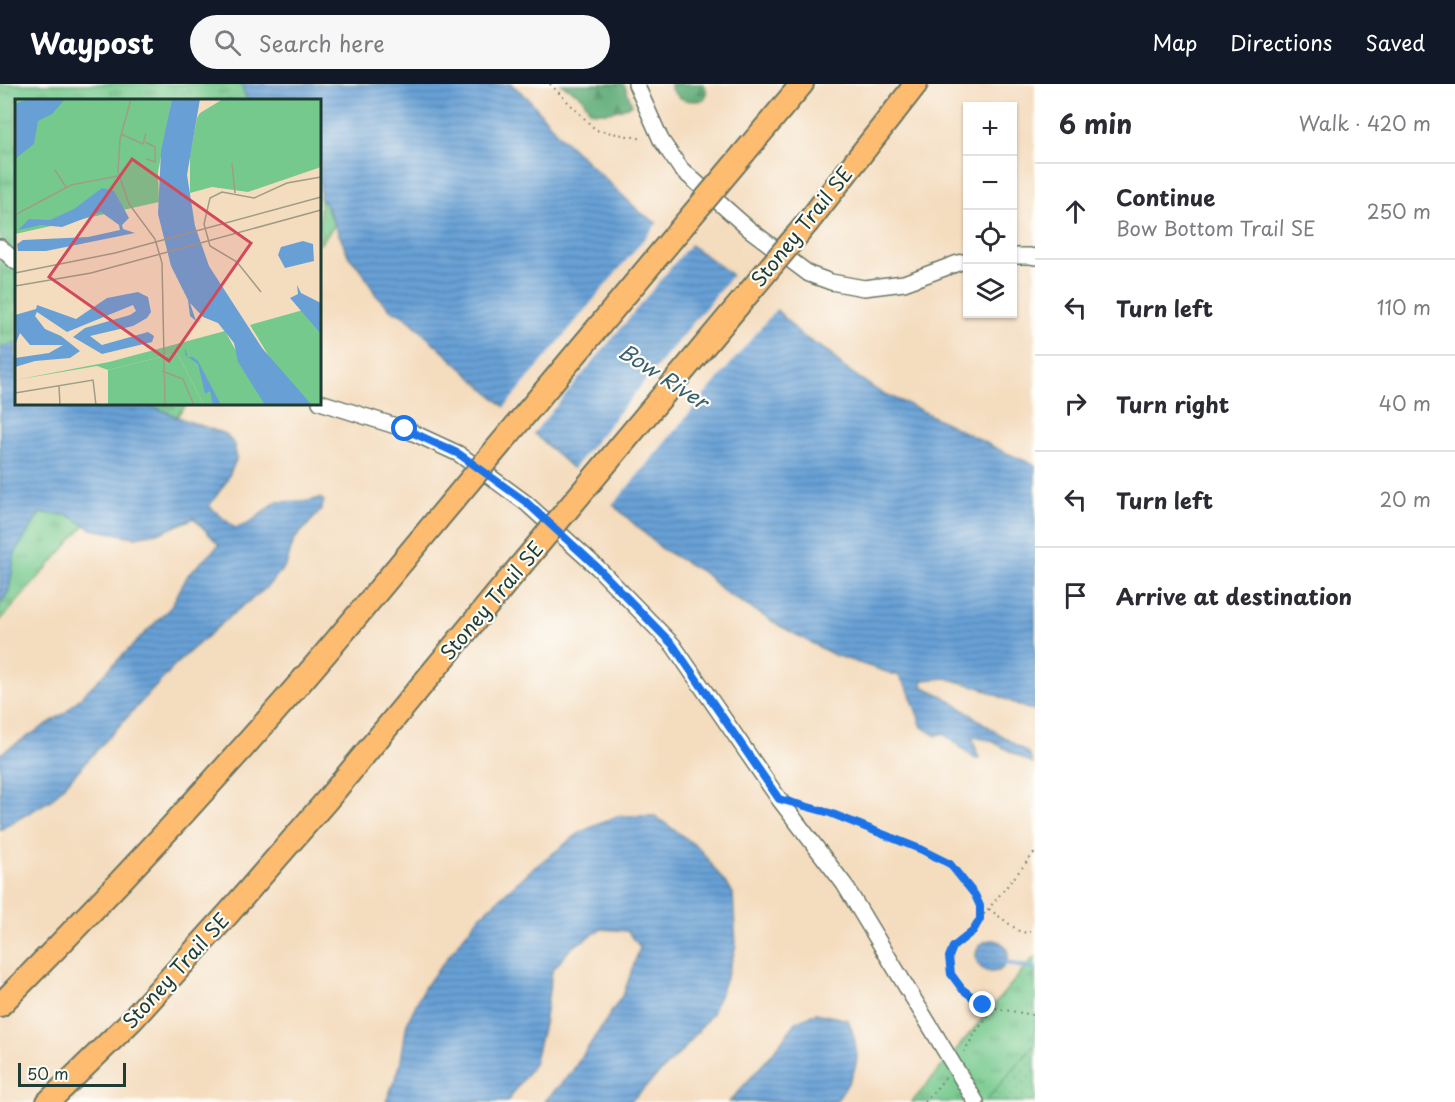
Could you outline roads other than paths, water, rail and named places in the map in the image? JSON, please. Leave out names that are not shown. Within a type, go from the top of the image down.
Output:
[{"type":"highway","points":[[0,1005],[149,852],[287,698],[802,84]]},
{"type":"highway","name":"Stoney Trail SE","points":[[48,1102],[132,1021],[327,800],[808,222],[916,84]]},
{"type":"highway","points":[[0,998],[52,952]]},
{"type":"highway","points":[[59,1102],[132,1021]]},
{"type":"street","points":[[636,84],[661,140],[681,169],[749,229],[809,274],[831,282],[864,288],[904,283],[963,262]]},
{"type":"street","points":[[0,247],[15,261]]},
{"type":"street","points":[[1017,256],[1035,257]]},
{"type":"street","points":[[321,402],[405,429],[459,454],[526,502],[598,568],[673,645],[779,799],[844,884],[976,1102]]},
{"type":"water","name":"Bow River","points":[[241,84],[511,84],[528,98],[559,135],[641,213],[698,250],[771,304],[802,336],[830,353],[842,366],[880,392],[1035,465],[1035,710],[1025,708],[981,688],[946,678],[923,680],[922,686],[943,696],[1029,754],[1033,764],[990,740],[972,737],[979,758],[974,758],[943,733],[936,736],[922,727],[908,689],[899,676],[834,655],[780,626],[723,591],[704,573],[662,549],[407,318],[390,309],[376,295],[362,271],[349,257],[327,207],[321,199],[321,99],[247,99]]},
{"type":"water","points":[[15,343],[15,405],[150,405],[225,434],[235,445],[236,460],[226,482],[209,506],[235,528],[248,524],[276,502],[308,501],[320,498],[324,501],[321,510],[294,540],[286,565],[266,588],[180,660],[51,800],[0,830],[0,754],[65,713],[170,608],[188,575],[219,545],[194,518],[162,532],[135,537],[92,529],[68,515],[40,513],[15,553],[9,591],[0,605],[0,348]]},
{"type":"water","points":[[617,816],[655,816],[699,848],[733,893],[736,946],[728,973],[712,1013],[684,1049],[630,1102],[544,1102],[571,1073],[624,993],[640,947],[627,931],[601,929],[571,948],[552,971],[544,1024],[534,1064],[507,1102],[386,1102],[400,1066],[407,1023],[424,988],[478,918],[531,870],[581,832]]},
{"type":"water","points":[[992,940],[1004,944],[1008,956],[1004,968],[992,972],[980,968],[976,956],[980,944]]},
{"type":"water","points":[[816,1013],[848,1020],[855,1042],[857,1059],[855,1069],[835,1102],[729,1102],[771,1055],[797,1021]]},
{"type":"waterway","points":[[1007,963],[1035,969]]}]
